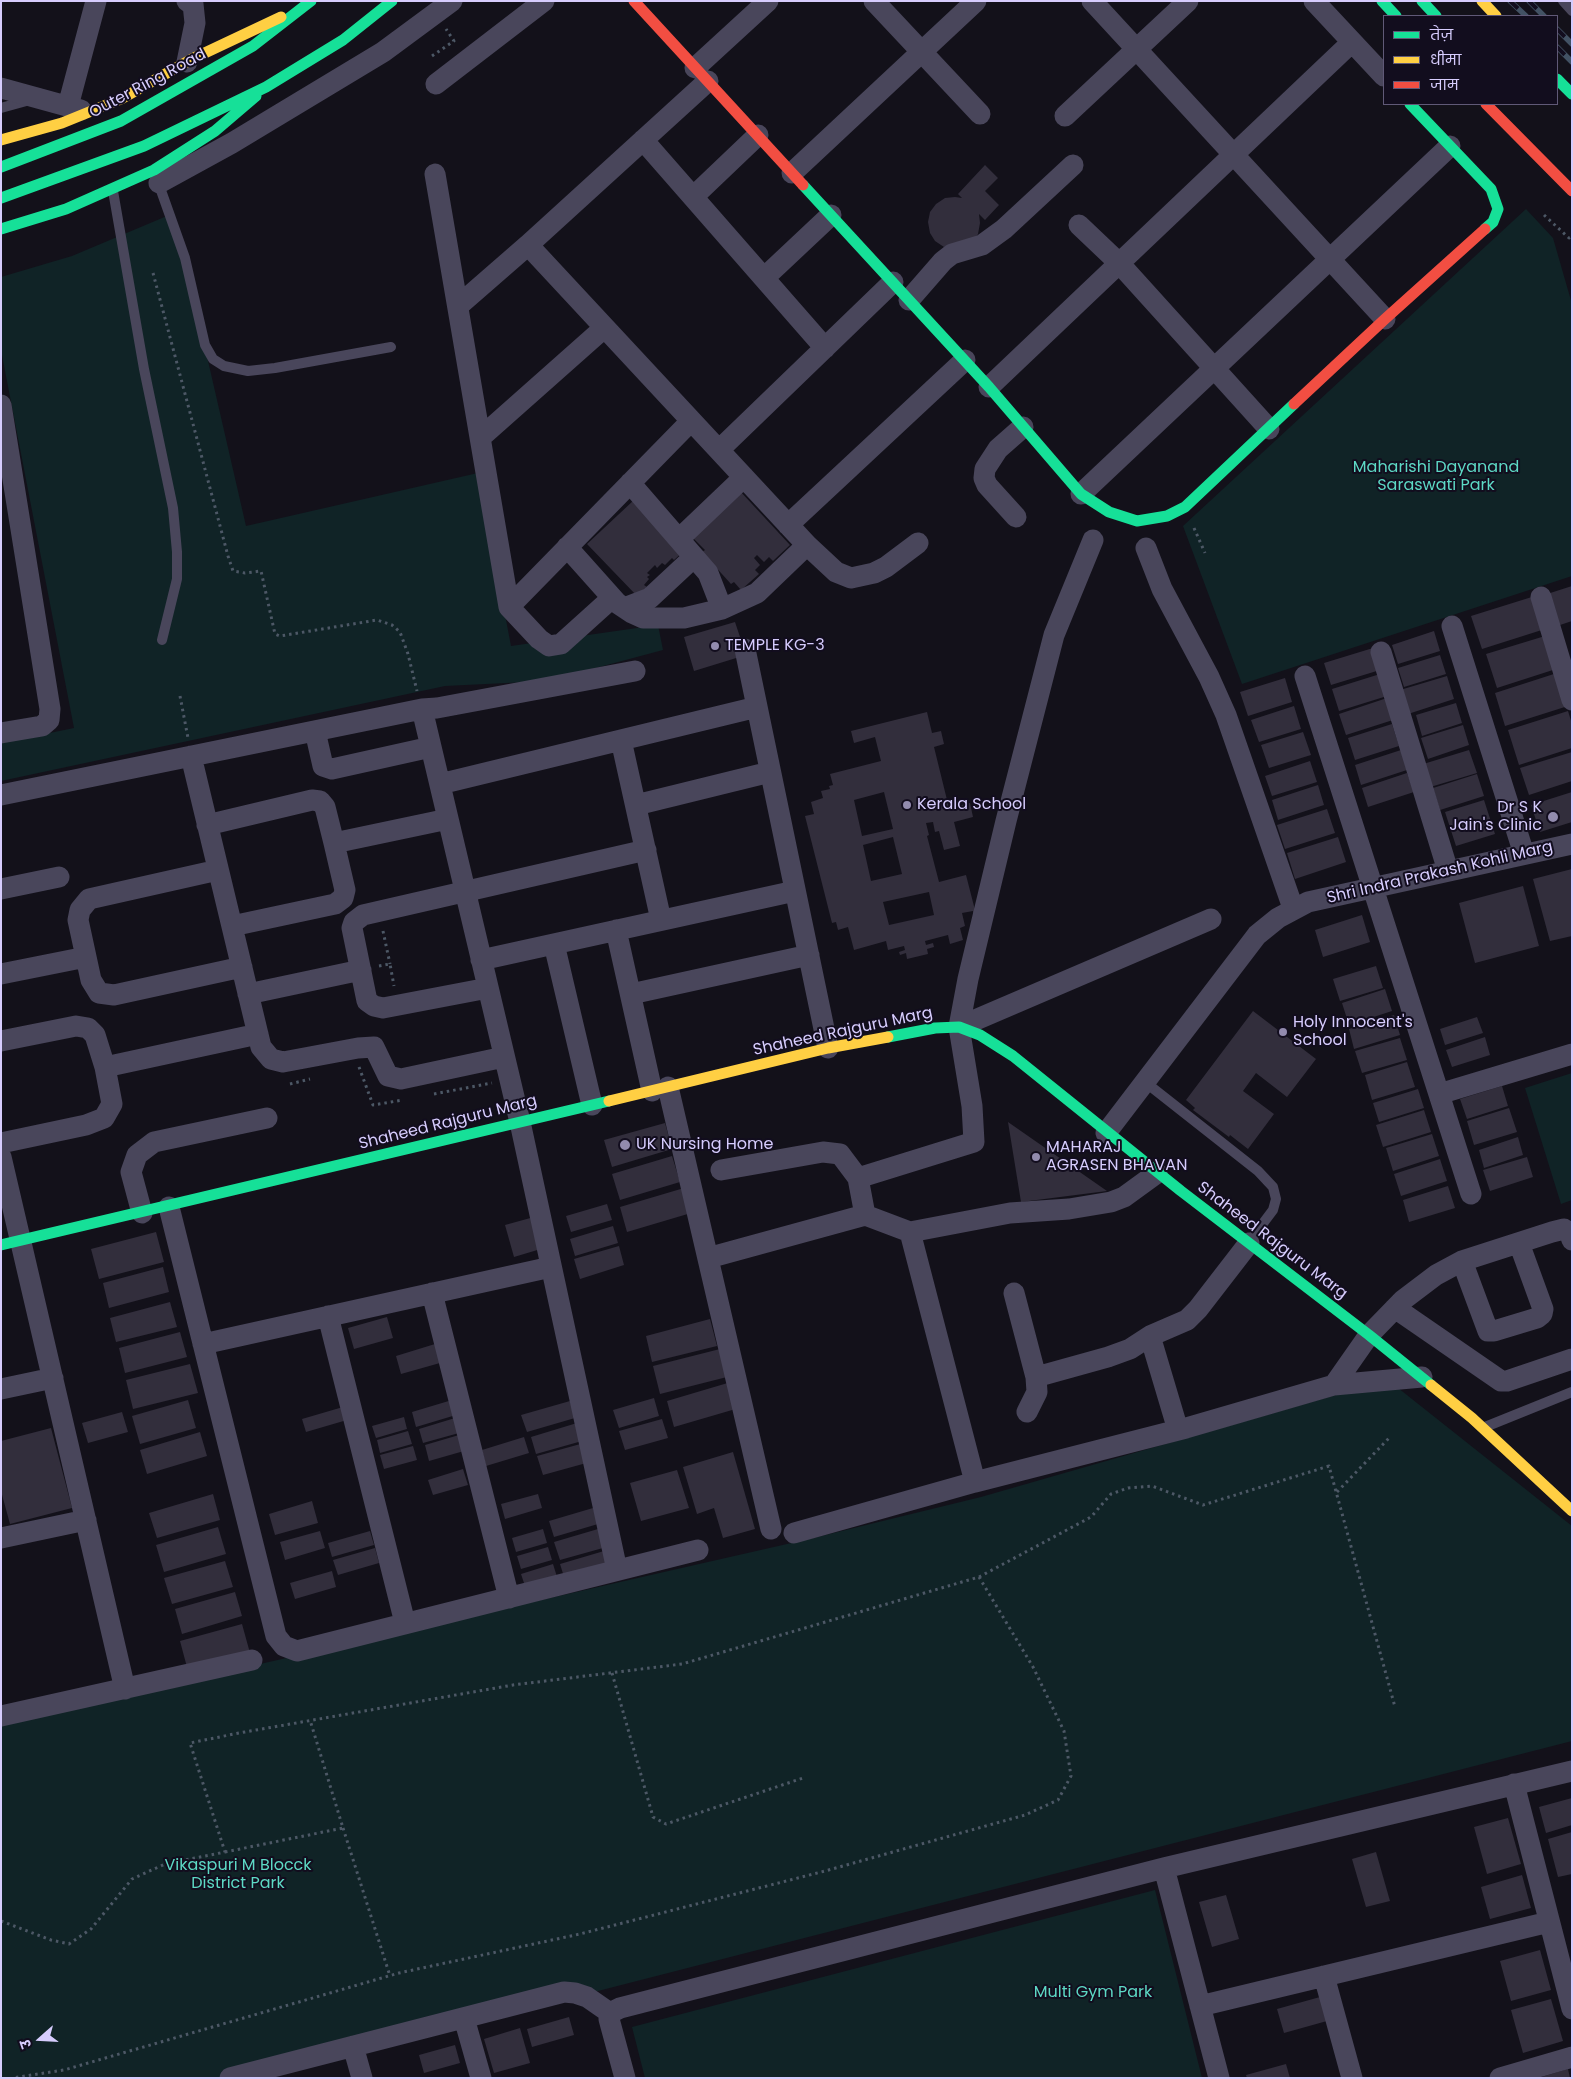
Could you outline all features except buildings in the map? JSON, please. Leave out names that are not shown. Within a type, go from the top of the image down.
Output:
[{"type":"street","points":[[68,106],[96,1]]},
{"type":"street","name":"Outer Ring Road","points":[[1,167],[120,121],[253,46],[311,1]]},
{"type":"street","points":[[1,198],[144,146],[266,87],[343,40],[392,1]]},
{"type":"street","points":[[1,229],[66,208],[112,189],[156,177],[232,143],[383,52],[452,1]]},
{"type":"street","points":[[436,84],[544,1]]},
{"type":"street","points":[[634,1],[989,387],[1081,494],[1109,512],[1138,521],[1167,516],[1185,507],[1385,319],[1492,222],[1498,209],[1491,189],[1411,105]]},
{"type":"street","points":[[458,306],[528,246],[643,140],[768,1]]},
{"type":"street","points":[[874,1],[980,114]]},
{"type":"street","points":[[792,173],[976,1]]},
{"type":"street","points":[[1092,1],[1385,319]]},
{"type":"street","points":[[1065,116],[1188,1]]},
{"type":"street","points":[[1314,1],[1383,75]]},
{"type":"street","points":[[1382,1],[1395,15]]},
{"type":"street","points":[[1422,1],[1435,15]]},
{"type":"street","points":[[1482,1],[1495,15]]},
{"type":"street","points":[[187,62],[195,23],[193,2]]},
{"type":"street","name":"Outer Ring Road","points":[[1,140],[62,123],[121,99],[187,62],[299,9]]},
{"type":"street","points":[[989,387],[1352,42]]},
{"type":"street","points":[[1558,80],[1572,94]]},
{"type":"street","points":[[156,177],[215,131],[266,87]]},
{"type":"street","points":[[1,88],[88,112]]},
{"type":"street","points":[[1487,105],[1572,191]]},
{"type":"street","points":[[693,197],[758,135]]},
{"type":"street","points":[[643,140],[825,348]]},
{"type":"street","points":[[1081,494],[1450,146]]},
{"type":"street","points":[[908,300],[943,261],[952,254],[982,245],[1004,229],[1073,165]]},
{"type":"street","points":[[435,174],[509,607],[539,639],[549,646],[560,644],[618,603],[650,598],[694,557]]},
{"type":"street","points":[[764,278],[831,215]]},
{"type":"street","points":[[1079,224],[1119,263],[1269,429]]},
{"type":"street","points":[[528,246],[788,525],[836,572],[851,578],[862,577],[886,567],[918,543]]},
{"type":"street","points":[[719,450],[893,282]]},
{"type":"street","points":[[480,438],[604,328]]},
{"type":"street","points":[[788,525],[964,360]]},
{"type":"street","points":[[1,405],[9,504],[50,709],[49,720],[42,726],[1,733]]},
{"type":"street","points":[[509,607],[691,421]]},
{"type":"street","points":[[1016,517],[987,486],[984,478],[985,469],[998,450],[1023,426]]},
{"type":"street","points":[[679,539],[744,477]]},
{"type":"street","points":[[630,483],[708,573],[722,609]]},
{"type":"street","points":[[858,1178],[974,1142],[972,1106],[960,1027],[968,979],[1054,635],[1093,540]]},
{"type":"street","points":[[567,547],[618,603],[643,618],[684,618],[722,609],[757,592],[807,545]]},
{"type":"street","points":[[1106,1132],[1257,935],[1278,918],[1301,905],[1226,714],[1209,677],[1162,589],[1146,548]]},
{"type":"street","points":[[1541,597],[1572,700]]},
{"type":"street","points":[[1452,626],[1524,854]]},
{"type":"street","points":[[745,649],[828,1048]]},
{"type":"street","points":[[1381,652],[1448,871]]},
{"type":"street","points":[[1,795],[422,709],[437,708],[635,671]]},
{"type":"street","points":[[1305,676],[1471,1194]]},
{"type":"street","points":[[440,784],[757,707]]},
{"type":"street","points":[[422,709],[520,1122],[617,1570]]},
{"type":"street","points":[[315,731],[323,766],[332,768],[430,747]]},
{"type":"street","points":[[621,740],[661,920]]},
{"type":"street","points":[[191,756],[258,1034],[262,1047],[271,1059],[283,1062],[358,1048],[374,1047],[388,1076],[401,1079],[504,1057]]},
{"type":"street","points":[[636,805],[770,772]]},
{"type":"street","points":[[207,825],[312,800],[320,801],[325,807],[334,843],[345,890],[343,898],[335,904],[232,926]]},
{"type":"street","points":[[334,843],[448,819]]},
{"type":"street","name":"Shri Indra Prakash Kohli Marg","points":[[1301,905],[1572,844]]},
{"type":"street","points":[[488,988],[383,1008],[374,1006],[367,1001],[352,928],[354,922],[363,915],[646,850]]},
{"type":"street","points":[[218,870],[89,899],[80,910],[78,920],[91,980],[99,993],[114,996],[242,967]]},
{"type":"street","points":[[1,889],[59,877]]},
{"type":"street","points":[[481,960],[795,891]]},
{"type":"street","points":[[960,1027],[1211,919]]},
{"type":"street","points":[[616,930],[631,994],[708,1258],[771,1529]]},
{"type":"street","points":[[554,944],[592,1106]]},
{"type":"street","points":[[631,994],[809,955]]},
{"type":"street","points":[[1,974],[86,958]]},
{"type":"street","points":[[248,994],[361,970]]},
{"type":"street","points":[[1,1041],[76,1026],[88,1028],[95,1035],[105,1067],[112,1104],[104,1118],[86,1126],[1,1143]]},
{"type":"street","name":"Shaheed Rajguru Marg","points":[[1,1246],[828,1048],[934,1028],[960,1027],[980,1035],[1013,1056],[1157,1173],[1369,1335],[1482,1428],[1572,1511]]},
{"type":"street","points":[[105,1067],[258,1034]]},
{"type":"street","points":[[1439,1094],[1572,1054]]},
{"type":"street","points":[[142,1213],[131,1172],[136,1155],[154,1142],[267,1118]]},
{"type":"street","points":[[721,1170],[823,1152],[840,1154],[858,1178],[865,1215]]},
{"type":"street","points":[[1,1157],[125,1689]]},
{"type":"street","points":[[708,1258],[865,1215],[910,1232],[1010,1213],[1111,1202],[1136,1189],[1157,1173]]},
{"type":"street","points":[[168,1207],[276,1636],[284,1646],[296,1650],[698,1550]]},
{"type":"street","points":[[1334,1385],[1369,1335],[1419,1286],[1436,1275],[1462,1261],[1564,1229],[1570,1234],[1572,1240]]},
{"type":"street","points":[[910,1232],[975,1482]]},
{"type":"street","points":[[1036,1377],[1130,1349],[1150,1336],[1187,1320],[1198,1310],[1249,1243]]},
{"type":"street","points":[[1462,1261],[1488,1331],[1537,1318],[1542,1314],[1543,1309],[1519,1243]]},
{"type":"street","points":[[202,1344],[551,1267]]},
{"type":"street","points":[[432,1293],[508,1598]]},
{"type":"street","points":[[1014,1293],[1036,1377],[1037,1392],[1027,1412]]},
{"type":"street","points":[[1395,1308],[1501,1381],[1572,1359]]},
{"type":"street","points":[[328,1316],[405,1624]]},
{"type":"street","points":[[1150,1336],[1178,1430]]},
{"type":"street","points":[[794,1533],[975,1482],[1178,1430],[1334,1385],[1422,1377]]},
{"type":"street","points":[[1,1390],[53,1378]]},
{"type":"street","points":[[1,1538],[86,1520]]},
{"type":"street","points":[[1,1716],[252,1660]]},
{"type":"street","points":[[610,2013],[620,2008],[1164,1868],[1572,1770]]},
{"type":"street","points":[[1514,1784],[1572,2010]]},
{"type":"street","points":[[1164,1868],[1219,2078]]},
{"type":"street","points":[[1200,2006],[1549,1922]]},
{"type":"street","points":[[1324,1976],[1352,2078]]},
{"type":"street","points":[[238,2077],[564,1992],[587,1997],[610,2013]]},
{"type":"street","points":[[610,2013],[609,2019],[625,2078]]},
{"type":"street","points":[[464,2018],[481,2078]]},
{"type":"street","points":[[353,2046],[362,2078]]},
{"type":"street","points":[[1500,2078],[1572,2057]]},
{"type":"lane","points":[[1563,1],[1572,11]]},
{"type":"lane","points":[[1,108],[38,98]]},
{"type":"lane","points":[[156,177],[185,258],[204,345],[213,359],[224,366],[248,371],[391,347]]},
{"type":"lane","points":[[112,189],[144,369],[173,508],[177,552],[177,579],[162,640]]},
{"type":"lane","points":[[1145,1082],[1258,1170],[1273,1187],[1276,1199],[1273,1210],[1249,1243]]},
{"type":"lane","points":[[1482,1428],[1572,1392]]},
{"type":"path","points":[[432,56],[454,40]]},
{"type":"path","points":[[1544,215],[1569,238],[1572,235]]},
{"type":"path","points":[[153,273],[228,556],[234,571],[245,573],[260,571],[272,617],[274,634],[280,636],[377,620],[392,625],[400,632],[408,654],[422,709]]},
{"type":"path","points":[[1185,507],[1205,553]]},
{"type":"path","points":[[180,696],[191,756]]},
{"type":"path","points":[[391,926],[382,928],[396,992]]},
{"type":"path","points":[[361,970],[390,964]]},
{"type":"path","points":[[1337,1493],[1391,1436]]},
{"type":"path","points":[[225,1852],[190,1744],[310,1720],[512,1685],[682,1664],[979,1577],[1091,1517],[1111,1494],[1128,1488],[1152,1486],[1203,1505],[1329,1466],[1395,1707]]},
{"type":"path","points":[[12,2078],[64,2070],[390,1976],[580,1934],[825,1871],[1026,1815],[1058,1800],[1071,1776],[1064,1731],[1033,1667],[979,1577]]},
{"type":"path","points":[[612,1673],[653,1817],[666,1824],[803,1778]]},
{"type":"path","points":[[310,1720],[390,1976]]},
{"type":"path","points":[[1,1921],[51,1940],[69,1944],[91,1930],[132,1879],[165,1864],[343,1828]]},
{"type":"green space","name":"Maharishi Dayanand Saraswati Park","points":[[1526,209],[1553,238],[1572,304],[1572,576],[1242,684],[1183,526]]},
{"type":"green space","points":[[174,213],[246,526],[478,473],[511,646],[658,625],[663,650],[547,681],[445,686],[1,781],[1,743],[74,728],[1,350],[1,277],[72,256]]},
{"type":"green space","points":[[1572,1073],[1572,1200],[1561,1204],[1525,1088]]},
{"type":"green space","name":"Vikaspuri M Blocck District Park","points":[[1388,1380],[1572,1526],[1572,1741],[259,2078],[1,2078],[1,1723],[809,1539],[981,1497]]},
{"type":"green space","name":"Multi Gym Park","points":[[1155,1890],[1202,2078],[645,2078],[632,2027]]},
{"type":"railway","points":[[1510,1],[1525,15]]},
{"type":"railway","points":[[1529,1],[1543,15]]},
{"type":"railway","points":[[1558,30],[1572,44]]},
{"type":"railway","points":[[1558,48],[1572,62]]},
{"type":"traffic: fast","points":[[1,167],[121,121],[253,46],[311,1]]},
{"type":"traffic: fast","points":[[1,198],[144,146],[266,87],[343,40],[392,1]]},
{"type":"traffic: fast","points":[[1382,1],[1395,15]]},
{"type":"traffic: fast","points":[[1422,1],[1435,15]]},
{"type":"traffic: fast","points":[[1558,80],[1572,94]]},
{"type":"traffic: fast","points":[[1,229],[66,209],[154,170],[215,131],[256,96]]},
{"type":"traffic: fast","points":[[1411,105],[1491,189],[1498,209],[1493,222],[1485,229]]},
{"type":"traffic: fast","points":[[803,185],[989,387],[1081,494],[1109,512],[1137,521],[1167,516],[1185,507],[1294,404]]},
{"type":"traffic: fast","points":[[888,1037],[935,1028],[959,1027],[980,1035],[1013,1056],[1181,1191],[1431,1385]]},
{"type":"traffic: fast","points":[[1,1245],[609,1101]]},
{"type":"traffic: slow","points":[[1482,1],[1495,15]]},
{"type":"traffic: slow","points":[[1,140],[62,123],[121,99],[192,59],[281,17]]},
{"type":"traffic: slow","points":[[609,1101],[828,1048],[888,1037]]},
{"type":"traffic: slow","points":[[1431,1385],[1472,1418],[1572,1511]]},
{"type":"traffic: jam","points":[[634,1],[803,185]]},
{"type":"traffic: jam","points":[[1487,105],[1572,191]]},
{"type":"traffic: jam","points":[[1294,404],[1485,229]]},
{"type":"place","name":"TEMPLE KG-3","points":[[715,646]]},
{"type":"place","name":"Kerala School","points":[[907,805]]},
{"type":"place","name":"Dr S K Jain's Clinic","points":[[1553,817]]},
{"type":"place","name":"Holy Innocent's School","points":[[1283,1032]]},
{"type":"place","name":"UK Nursing Home","points":[[625,1145]]},
{"type":"place","name":"MAHARAJ AGRASEN BHAVAN","points":[[1036,1157]]}]
